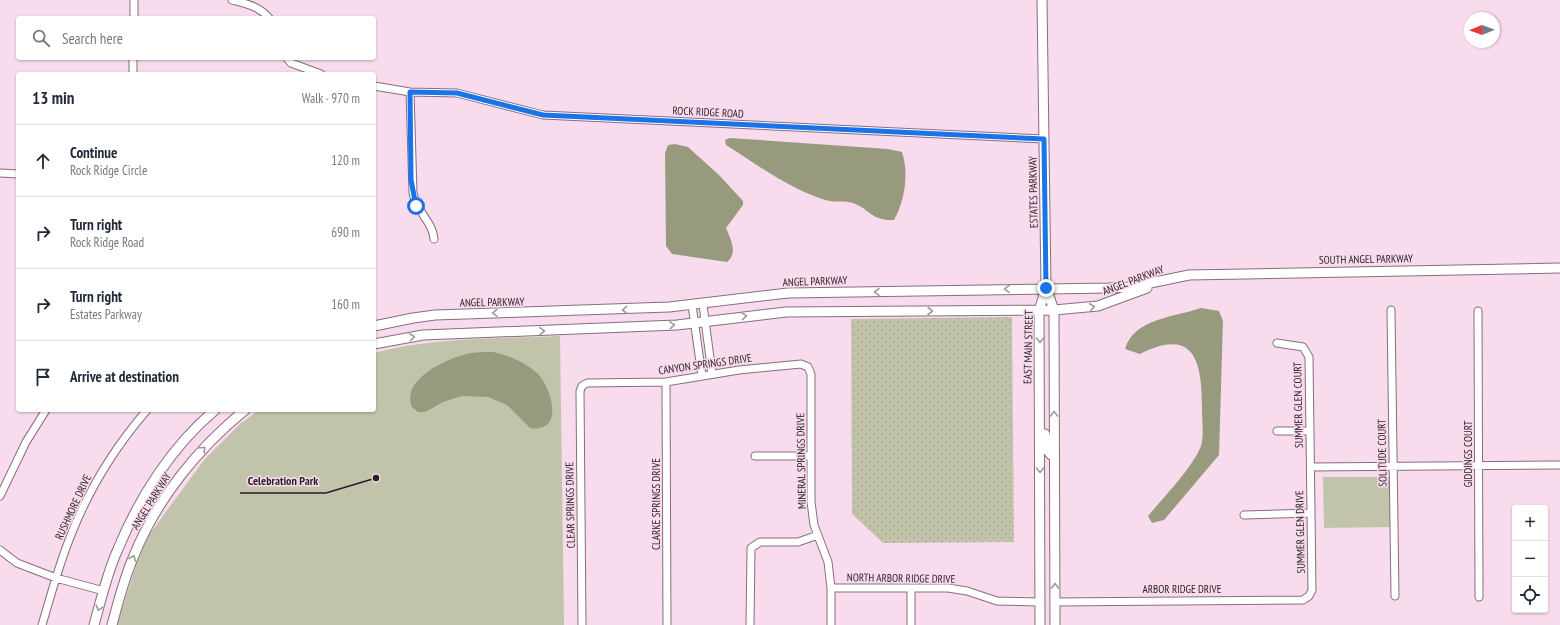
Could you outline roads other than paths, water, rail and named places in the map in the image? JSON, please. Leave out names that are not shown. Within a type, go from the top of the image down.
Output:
[{"type":"main road","name":"ESTATES PARKWAY","points":[[1042,0],[1046,288]]},
{"type":"main road","name":"SOUTH ANGEL PARKWAY","points":[[1173,278],[1189,275],[1560,268]]},
{"type":"main road","name":"ANGEL PARKWAY","points":[[376,326],[413,318],[435,316],[583,312],[692,306],[788,293],[1131,287],[1173,278]]},
{"type":"main road","name":"ANGEL PARKWAY","points":[[376,344],[410,337],[441,334],[630,328],[706,322],[786,312],[1054,310],[1098,306],[1173,278]]},
{"type":"main road","points":[[1046,288],[1054,310],[1055,625]]},
{"type":"main road","name":"EAST MAIN STREET","points":[[1040,625],[1039,311],[1046,288]]},
{"type":"main road","points":[[1040,395],[1047,450],[1051,455],[1054,455]]},
{"type":"main road","name":"ANGEL PARKWAY","points":[[94,625],[117,550],[135,512],[156,476],[182,443],[213,412]]},
{"type":"main road","name":"ANGEL PARKWAY","points":[[112,625],[120,595],[139,545],[172,486],[198,454],[226,425],[242,412]]},
{"type":"main road","points":[[104,591],[120,595]]},
{"type":"main road","points":[[1040,602],[1055,602]]},
{"type":"street","points":[[134,0],[134,16]]},
{"type":"street","points":[[232,0],[263,10],[268,16]]},
{"type":"street","points":[[133,60],[133,72]]},
{"type":"street","points":[[289,60],[291,63],[316,72]]},
{"type":"street","name":"ROCK RIDGE ROAD","points":[[376,86],[410,92],[457,93],[543,115],[1044,139]]},
{"type":"street","points":[[410,92],[413,193],[416,206],[432,228],[434,238]]},
{"type":"street","points":[[0,174],[16,174]]},
{"type":"street","points":[[703,304],[712,373]]},
{"type":"street","points":[[692,306],[702,376]]},
{"type":"street","name":"SOLITUDE COURT","points":[[1392,310],[1395,596]]},
{"type":"street","name":"GIDDINGS COURT","points":[[1478,311],[1479,597]]},
{"type":"street","name":"SUMMER GLEN COURT","points":[[1277,343],[1303,347],[1309,357],[1310,467]]},
{"type":"street","name":"CANYON SPRINGS DRIVE","points":[[582,386],[587,383],[666,382],[712,373],[792,364],[801,364],[808,367]]},
{"type":"street","name":"MINERAL SPRINGS DRIVE","points":[[808,367],[811,374],[811,502],[814,525],[828,562],[831,588],[831,625]]},
{"type":"street","name":"CLARKE SPRINGS DRIVE","points":[[666,382],[668,625]]},
{"type":"street","name":"CLEAR SPRINGS DRIVE","points":[[582,386],[580,390],[582,625]]},
{"type":"street","points":[[0,496],[26,442],[45,412]]},
{"type":"street","name":"RUSHMORE DRIVE","points":[[42,625],[71,535],[93,488],[111,457],[145,412]]},
{"type":"street","points":[[1277,431],[1310,431]]},
{"type":"street","points":[[755,456],[811,456]]},
{"type":"street","points":[[1310,467],[1560,465]]},
{"type":"street","name":"SUMMER GLEN DRIVE","points":[[1309,596],[1312,590],[1310,467]]},
{"type":"street","points":[[1244,515],[1311,513]]},
{"type":"street","points":[[750,625],[751,548],[760,542],[798,542],[818,535]]},
{"type":"street","points":[[0,550],[17,563],[56,578],[104,591]]},
{"type":"street","name":"NORTH ARBOR RIDGE DRIVE","points":[[831,588],[957,588],[997,601],[1040,602]]},
{"type":"street","points":[[911,588],[911,625]]},
{"type":"street","name":"ARBOR RIDGE DRIVE","points":[[1055,602],[1303,600],[1309,596]]},
{"type":"place","name":"Celebration Park","points":[[376,478]]}]
